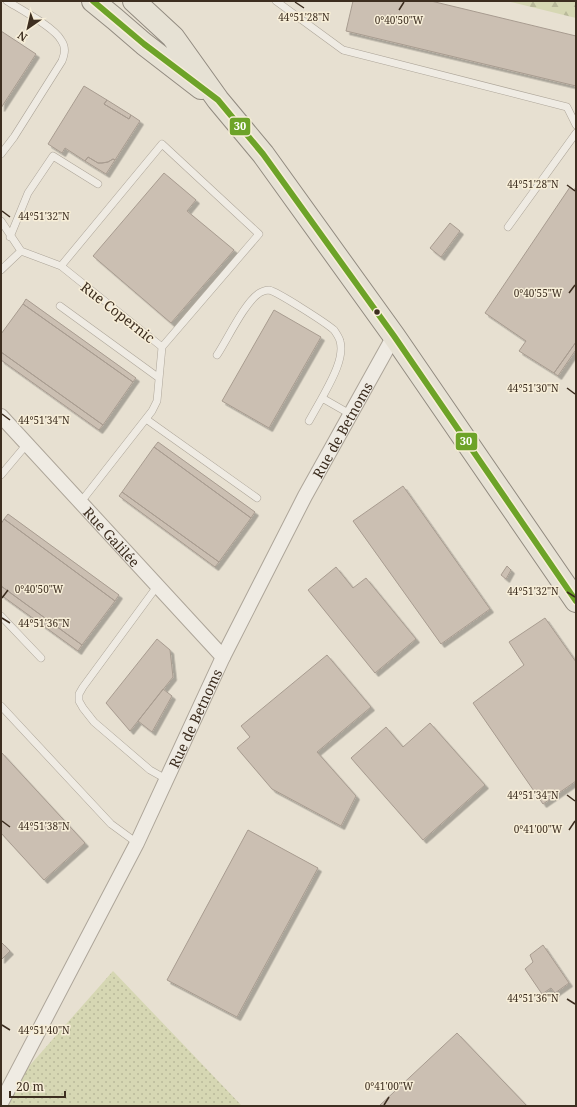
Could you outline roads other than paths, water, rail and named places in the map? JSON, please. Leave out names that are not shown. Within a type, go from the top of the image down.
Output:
[{"type":"main road","points":[[93,1],[144,44],[218,100]]},
{"type":"main road","points":[[134,1],[173,37],[218,100],[262,154],[394,336],[576,601]]},
{"type":"street","name":"Rue de Betnoms","points":[[1,1103],[137,842],[223,657],[305,496],[394,336]]},
{"type":"street","name":"Rue Galilée","points":[[1,416],[223,657]]},
{"type":"lane","points":[[1,154],[62,61],[65,53],[60,37],[7,1]]},
{"type":"lane","points":[[276,1],[343,50],[567,107],[576,125]]},
{"type":"lane","points":[[508,227],[576,133]]},
{"type":"lane","points":[[61,266],[162,144],[259,234],[162,346]]},
{"type":"lane","points":[[10,237],[28,193],[53,156],[98,184]]},
{"type":"lane","points":[[1,221],[10,237],[21,251],[1,270]]},
{"type":"lane","name":"Rue Copernic","points":[[21,251],[61,266],[162,346],[157,401],[152,411],[80,503]]},
{"type":"lane","points":[[217,355],[249,302],[258,294],[268,290],[277,293],[326,324],[335,331],[340,341],[340,357],[333,376],[309,421]]},
{"type":"lane","points":[[60,306],[159,378]]},
{"type":"lane","points":[[322,398],[350,414]]},
{"type":"lane","points":[[146,419],[258,498]]},
{"type":"lane","points":[[1,475],[27,444]]},
{"type":"lane","points":[[158,585],[79,694],[83,708],[94,722],[150,770],[166,779]]},
{"type":"lane","points":[[1,616],[41,658]]},
{"type":"lane","points":[[1,706],[111,824],[137,842]]}]
